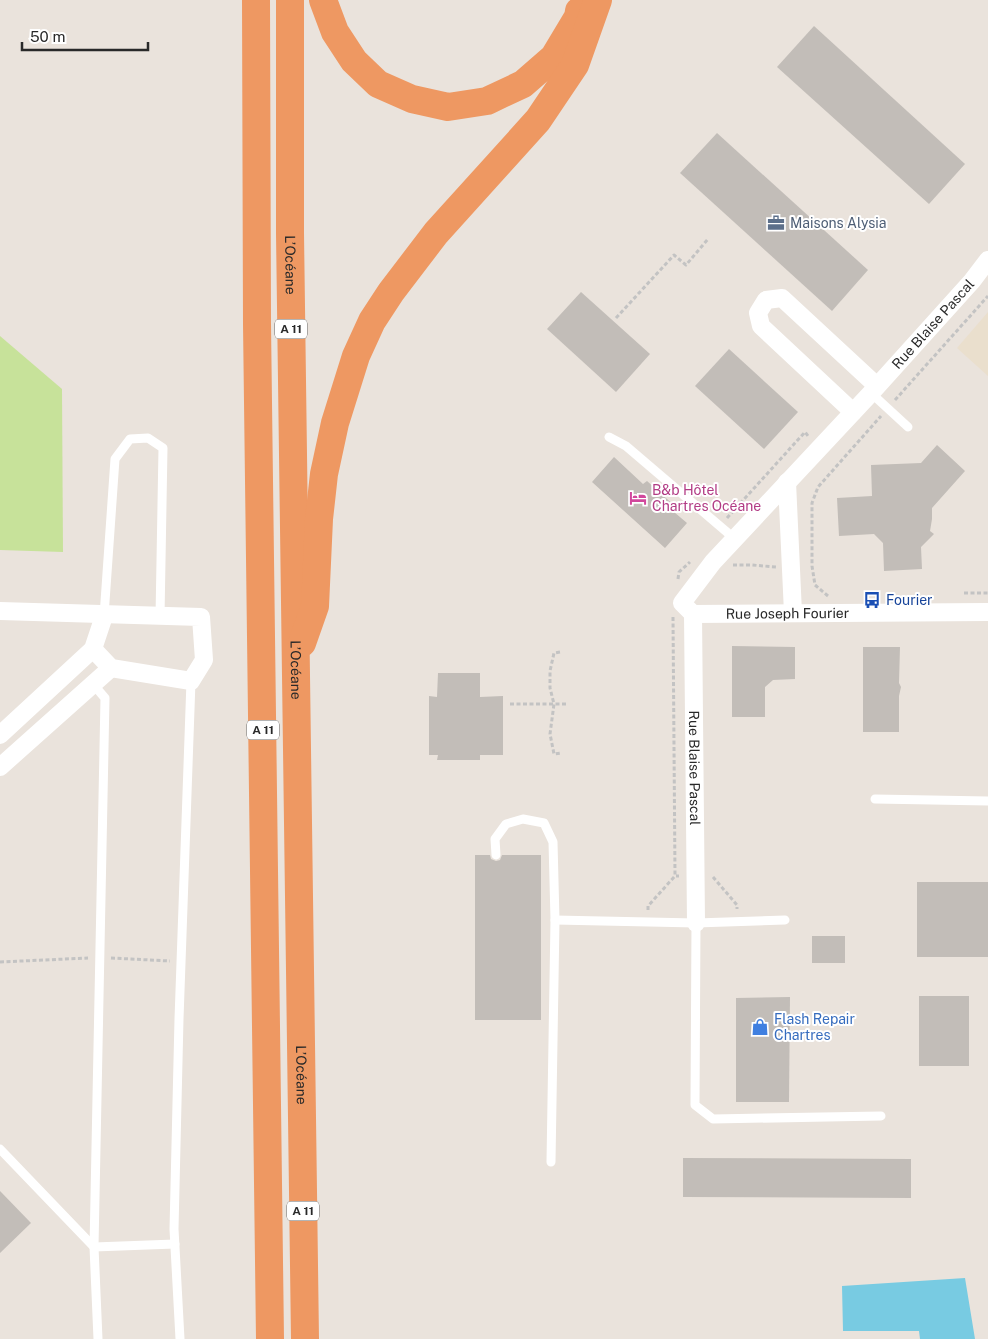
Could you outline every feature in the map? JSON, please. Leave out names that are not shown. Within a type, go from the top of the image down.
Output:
[{"type":"highway","name":"A 11","points":[[256,0],[257,324],[270,1339]]},
{"type":"highway","name":"L’Océane","points":[[290,0],[290,233],[305,1339]]},
{"type":"highway","points":[[323,0],[335,32],[354,61],[378,84],[412,99],[448,107],[487,101],[524,84],[554,57],[578,17],[582,0]]},
{"type":"highway","points":[[296,659],[315,606],[319,519],[324,474],[335,422],[356,356],[372,321],[391,292],[436,233],[543,113],[575,65],[598,0]]},
{"type":"street","name":"Rue Blaise Pascal","points":[[696,923],[687,608],[713,562],[874,389],[972,281],[988,260]]},
{"type":"street","points":[[853,412],[761,326],[758,313],[766,300],[782,298],[874,389]]},
{"type":"street","points":[[787,482],[793,613]]},
{"type":"street","name":"Rue Joseph Fourier","points":[[687,608],[793,613],[988,612]]},
{"type":"street","points":[[0,612],[201,617],[204,660],[190,681],[111,668],[93,649]]},
{"type":"street","points":[[0,735],[93,649],[104,616]]},
{"type":"street","points":[[75,666],[93,684]]},
{"type":"street","points":[[0,767],[111,668]]},
{"type":"lane","points":[[874,389],[888,408],[908,427]]},
{"type":"lane","points":[[609,437],[626,446],[735,539]]},
{"type":"lane","points":[[104,616],[115,459],[130,439],[148,438],[163,448],[160,616]]},
{"type":"lane","points":[[180,1339],[175,1244],[179,1018],[190,681]]},
{"type":"lane","points":[[93,684],[105,698],[94,1247],[98,1339]]},
{"type":"lane","points":[[875,799],[988,801]]},
{"type":"lane","points":[[496,855],[496,839],[506,824],[523,819],[544,823],[553,842],[555,920],[551,1162]]},
{"type":"lane","points":[[555,920],[696,923],[785,920]]},
{"type":"lane","points":[[696,923],[695,1105],[713,1119],[881,1116]]},
{"type":"lane","points":[[0,1149],[94,1247],[175,1244]]},
{"type":"path","points":[[616,318],[674,255],[686,265],[708,239]]},
{"type":"path","points":[[837,596],[828,596],[815,585],[812,566],[812,503],[818,487],[988,296]]},
{"type":"path","points":[[962,594],[988,593]]},
{"type":"path","points":[[560,652],[554,653],[550,671],[550,688],[554,704],[550,734],[554,754],[561,753]]},
{"type":"path","points":[[510,704],[568,704]]},
{"type":"path","points":[[648,922],[648,906],[675,876]]},
{"type":"shaded area","points":[[988,312],[988,376],[957,348]]},
{"type":"green space","points":[[0,336],[62,389],[63,552],[0,550]]},
{"type":"water","points":[[965,1278],[975,1339],[920,1339],[919,1331],[843,1331],[842,1286]]},
{"type":"building","points":[[814,26],[965,164],[929,204],[777,67]]},
{"type":"building","points":[[717,133],[868,270],[832,311],[680,173]]},
{"type":"building","points":[[581,292],[650,354],[616,392],[547,329]]},
{"type":"building","points":[[729,349],[798,412],[764,449],[695,386]]},
{"type":"building","points":[[937,445],[965,471],[932,508],[930,531],[934,534],[921,547],[922,569],[884,571],[883,543],[874,534],[839,536],[837,498],[872,496],[871,465],[921,463]]},
{"type":"building","points":[[614,457],[643,484],[647,481],[677,508],[674,512],[687,523],[665,548],[592,482]]},
{"type":"building","points":[[732,646],[795,647],[795,679],[773,680],[765,687],[765,717],[732,717]]},
{"type":"building","points":[[863,647],[900,647],[899,732],[863,732]]},
{"type":"building","points":[[438,673],[480,673],[480,697],[503,696],[503,755],[480,755],[480,760],[437,760],[438,755],[429,755],[429,696],[437,697]]},
{"type":"building","points":[[475,855],[490,855],[491,859],[496,861],[500,860],[502,855],[541,855],[541,1020],[475,1020]]},
{"type":"building","points":[[917,882],[988,882],[988,957],[917,957]]},
{"type":"building","points":[[812,936],[845,936],[845,963],[812,963]]},
{"type":"building","points":[[919,996],[969,996],[969,1066],[919,1066]]},
{"type":"building","points":[[790,997],[789,1102],[736,1102],[736,998]]},
{"type":"building","points":[[683,1158],[911,1159],[911,1198],[683,1197]]},
{"type":"building","points":[[0,1191],[31,1223],[0,1253]]},
{"type":"place","name":"Maisons Alysia","points":[[776,223]]},
{"type":"place","name":"B&b Hôtel Chartres Océane","points":[[638,498]]},
{"type":"place","name":"Fourier","points":[[872,600]]},
{"type":"place","name":"Flash Repair Chartres","points":[[760,1027]]}]
